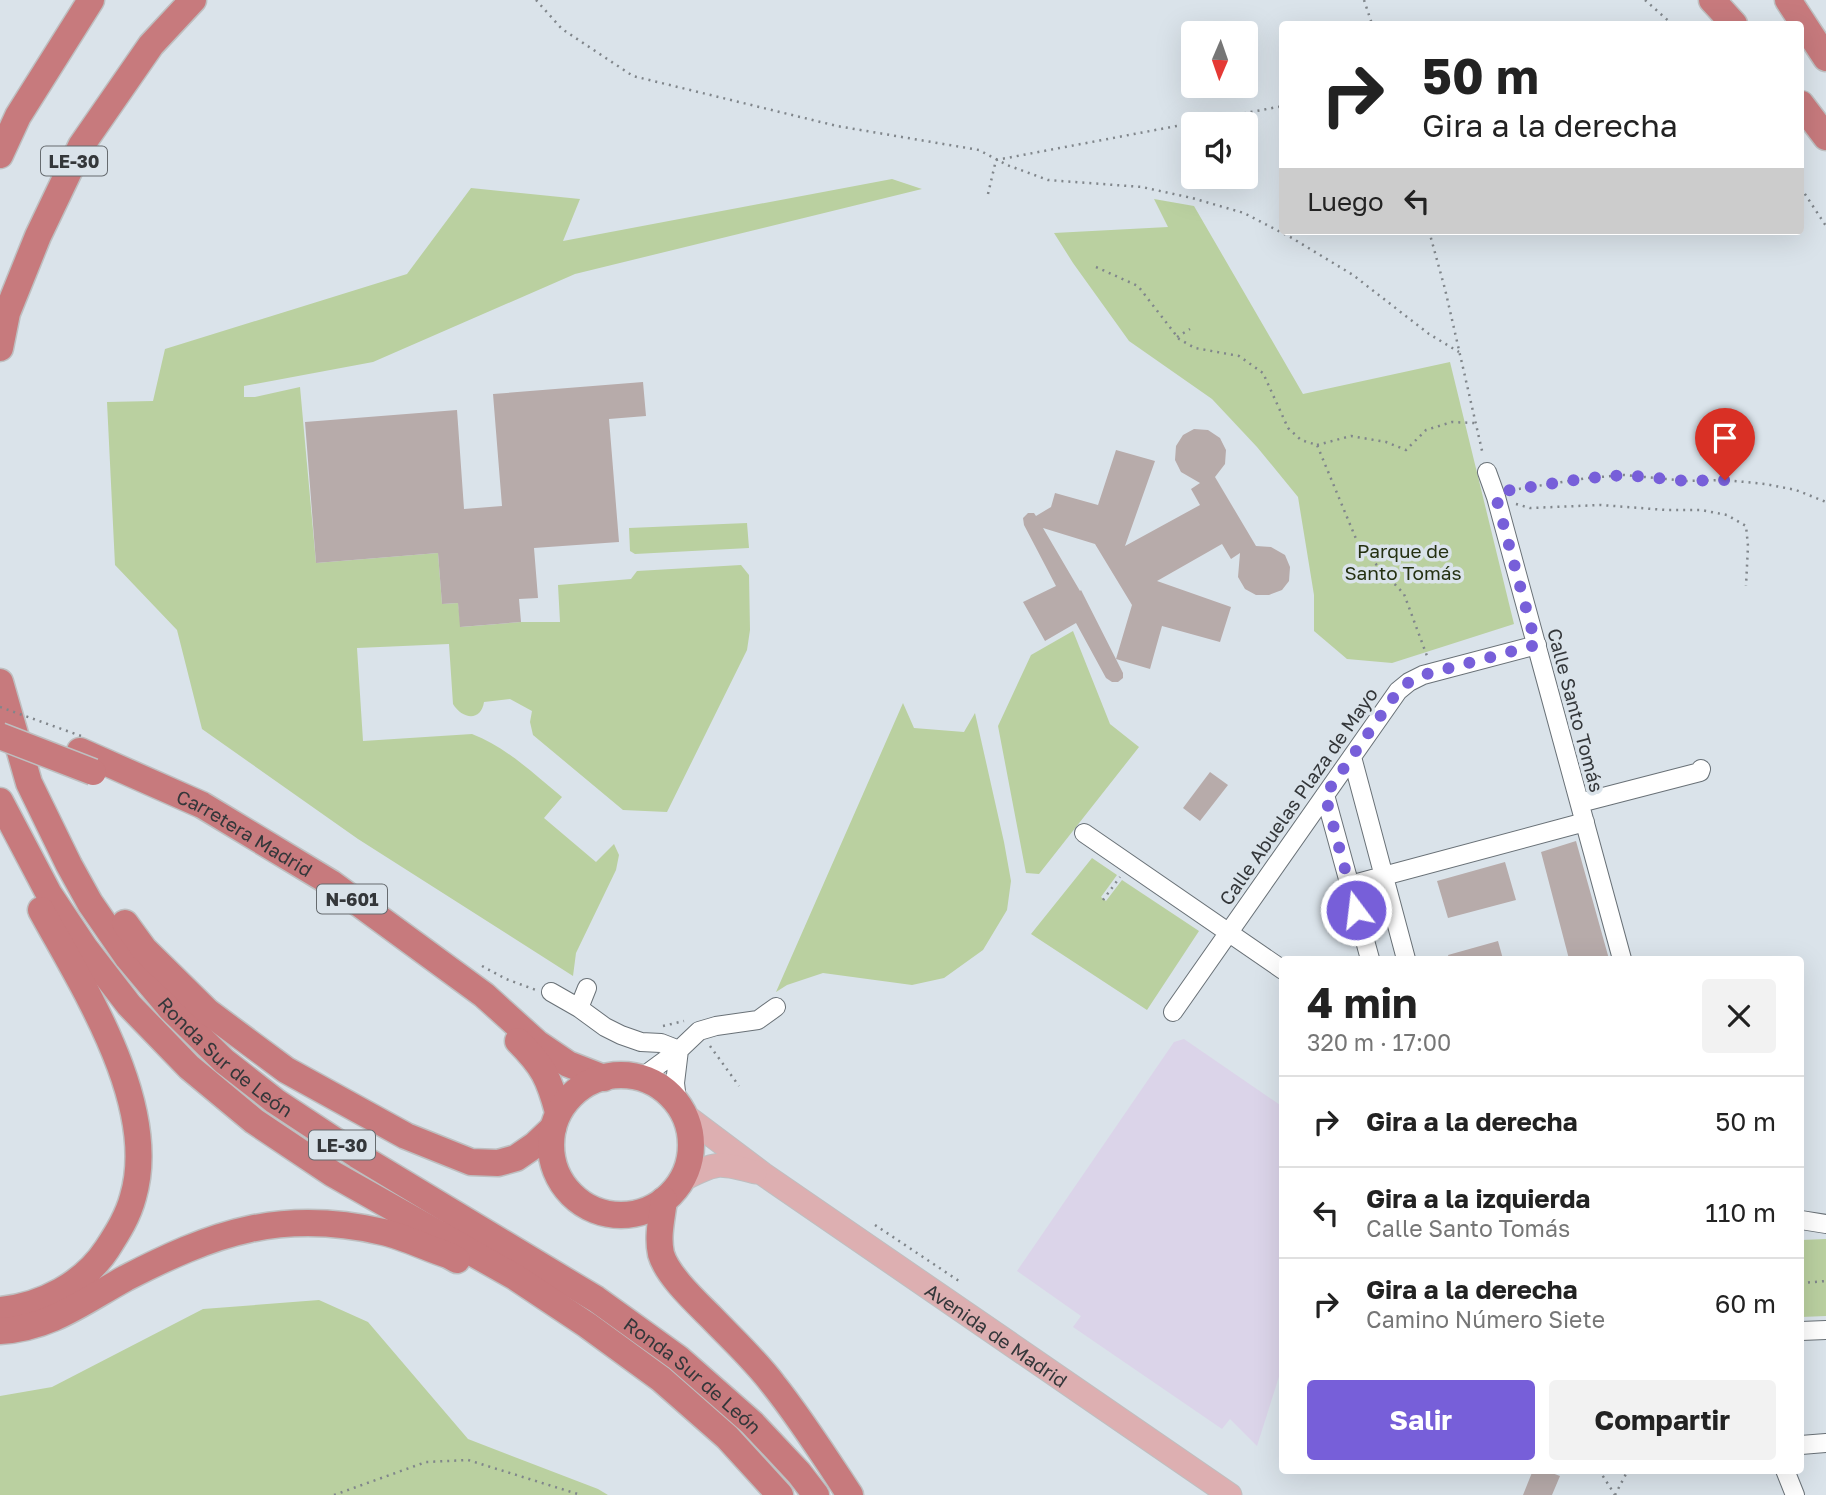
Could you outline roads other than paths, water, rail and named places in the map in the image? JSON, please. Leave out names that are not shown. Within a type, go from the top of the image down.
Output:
[{"type":"highway","points":[[0,155],[18,116],[91,0]]},
{"type":"highway","name":"LE-30","points":[[0,348],[8,313],[38,236],[81,146],[150,45],[194,0]]},
{"type":"highway","points":[[1712,0],[1731,21]]},
{"type":"highway","points":[[1788,0],[1802,21]]},
{"type":"highway","points":[[1804,24],[1826,58]]},
{"type":"highway","points":[[1804,108],[1826,137]]},
{"type":"highway","name":"Ronda Sur de León","points":[[0,682],[29,783],[69,865],[90,903],[128,958],[170,1008],[224,1061],[275,1101],[347,1149],[596,1299],[678,1358],[752,1423],[816,1495]]},
{"type":"highway","name":"Carretera Madrid","points":[[0,720],[86,753],[202,805],[331,883],[484,995],[537,1043],[568,1064],[604,1078]]},
{"type":"highway","name":"Carretera Madrid","points":[[0,736],[86,753],[172,806],[255,851],[315,890],[499,1023],[536,1059],[551,1085],[556,1120]]},
{"type":"highway","points":[[29,783],[144,950],[208,1012],[286,1069],[406,1136],[471,1162],[498,1163],[516,1158],[535,1145],[556,1120]]},
{"type":"highway","points":[[0,1310],[28,1304],[58,1293],[85,1276],[121,1228],[133,1196],[138,1168],[132,1108],[121,1068],[95,1010],[12,857],[1,803]]},
{"type":"highway","name":"Ronda Sur de León","points":[[1,803],[49,894],[85,948],[129,1005],[189,1067],[254,1121],[332,1174],[515,1277],[587,1325],[670,1387],[726,1437],[780,1495]]},
{"type":"highway","name":"N-601","points":[[604,1078],[640,1078],[666,1090],[682,1108],[692,1137],[690,1159],[682,1180],[664,1200],[645,1210],[624,1215],[602,1212],[582,1203],[566,1189],[554,1171],[551,1150],[556,1120],[570,1096],[587,1084],[604,1078]]},
{"type":"highway","points":[[664,1200],[660,1231],[661,1254],[669,1268],[685,1291],[772,1383],[850,1495]]},
{"type":"highway","points":[[0,1331],[14,1330],[52,1319],[75,1309],[127,1278],[198,1245],[250,1229],[298,1223],[340,1225],[384,1232],[448,1255],[525,1299],[587,1325]]},
{"type":"main road","name":"Avenida de Madrid","points":[[682,1108],[763,1174],[1230,1495]]},
{"type":"main road","name":"Avenida de Madrid","points":[[682,1180],[716,1164],[763,1174]]},
{"type":"street","name":"Calle Santo Tomás","points":[[1487,472],[1621,956]]},
{"type":"street","name":"Calle Abuelas Plaza de Mayo","points":[[1173,1012],[1398,691],[1416,679],[1433,673],[1536,645]]},
{"type":"street","points":[[1352,757],[1405,956]]},
{"type":"street","points":[[1580,803],[1700,772],[1701,769]]},
{"type":"street","points":[[1325,795],[1369,956]]},
{"type":"street","points":[[1350,885],[1585,822]]},
{"type":"street","points":[[1084,834],[1279,968]]},
{"type":"street","points":[[579,1008],[587,988]]},
{"type":"street","points":[[551,992],[621,1035],[679,1049]]},
{"type":"street","points":[[640,1078],[699,1031],[758,1020],[776,1007]]},
{"type":"street","points":[[679,1049],[675,1083],[682,1108]]},
{"type":"street","points":[[1804,1220],[1826,1224]]},
{"type":"street","points":[[1804,1331],[1826,1330]]},
{"type":"street","points":[[1804,1445],[1826,1443]]},
{"type":"street","points":[[1787,1474],[1795,1495]]},
{"type":"park label","name":"Parque de Santo Tomás","points":[[1403,561]]}]
